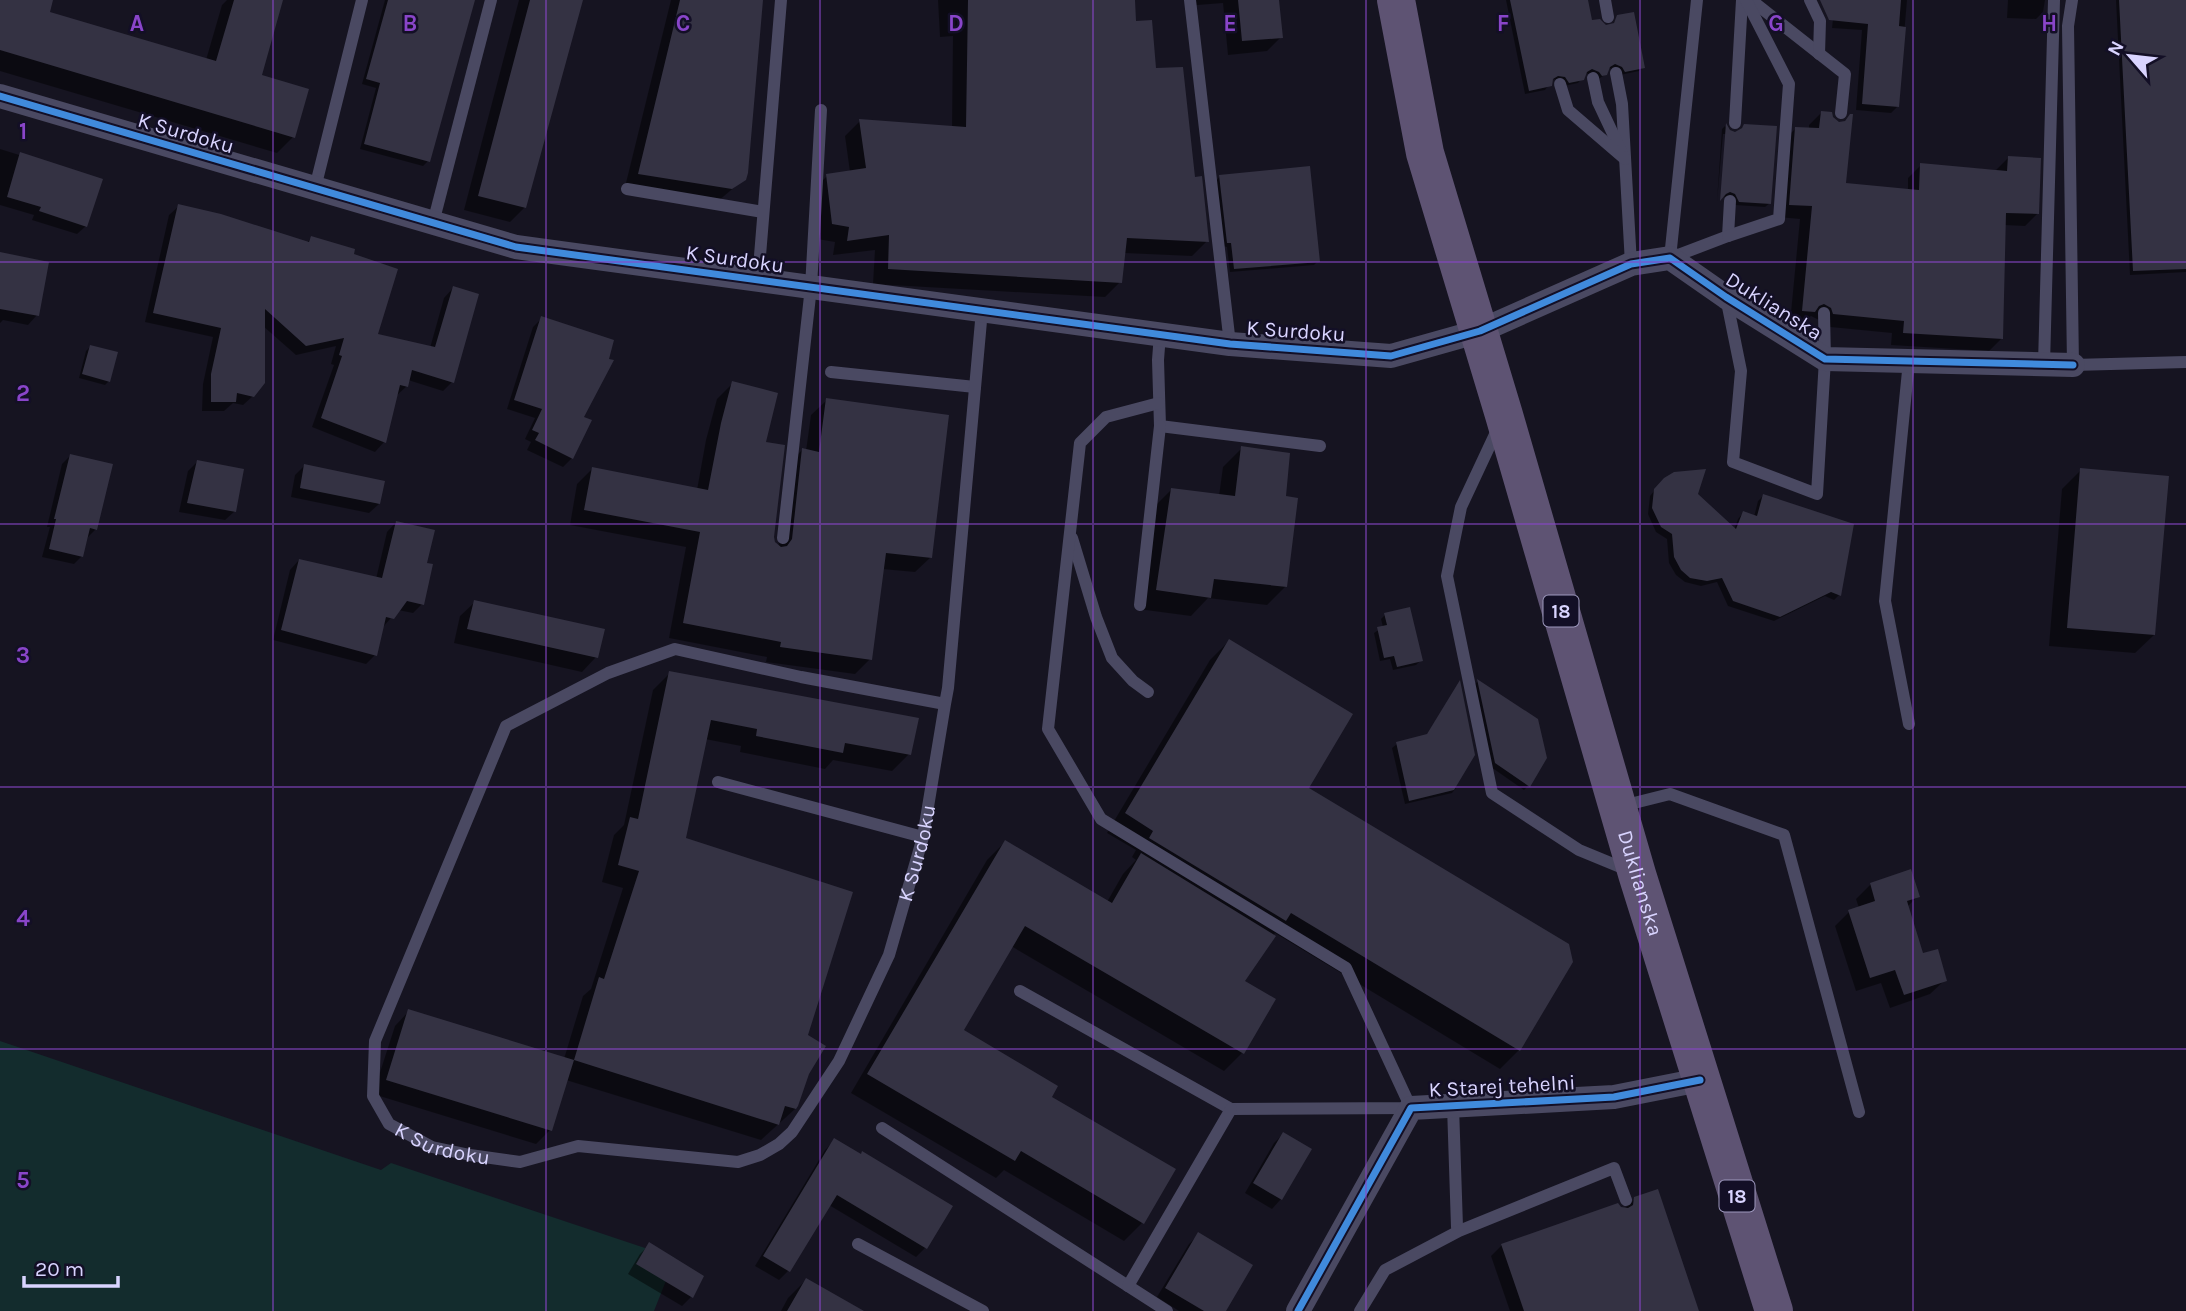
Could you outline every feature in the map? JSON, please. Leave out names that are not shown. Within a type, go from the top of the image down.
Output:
[{"type":"main road","name":"Duklianska","points":[[1396,0],[1425,153],[1480,331],[1637,874],[1774,1311]]},
{"type":"street","name":"K Surdoku","points":[[0,96],[516,247],[1230,344],[1391,356],[1480,331]]},
{"type":"street","points":[[1480,331],[1631,264],[1670,258]]},
{"type":"street","name":"Duklianska","points":[[1670,258],[1726,297],[1825,359],[2073,365]]},
{"type":"street","name":"K Starej tehelni","points":[[1298,1311],[1411,1108],[1614,1097],[1700,1080]]},
{"type":"lane","points":[[315,188],[362,0]]},
{"type":"lane","points":[[433,223],[491,0]]},
{"type":"lane","name":"K Surdoku","points":[[758,280],[781,0]]},
{"type":"lane","points":[[1190,0],[1230,344]]},
{"type":"lane","points":[[1697,0],[1670,258],[1779,219],[1790,84],[1746,0]]},
{"type":"lane","points":[[1746,0],[1845,74],[1841,113]]},
{"type":"lane","points":[[1735,123],[1746,0]]},
{"type":"lane","points":[[1810,0],[1820,21],[1819,54]]},
{"type":"lane","points":[[2044,365],[2054,0]]},
{"type":"lane","points":[[2072,0],[2068,26],[2073,365]]},
{"type":"lane","points":[[1605,1],[1608,17]]},
{"type":"lane","points":[[1616,74],[1622,104],[1631,264]]},
{"type":"lane","points":[[1593,78],[1598,102],[1625,159]]},
{"type":"lane","points":[[1560,84],[1568,110],[1625,159]]},
{"type":"lane","points":[[783,538],[811,287],[821,110]]},
{"type":"lane","points":[[627,189],[763,212]]},
{"type":"lane","points":[[1728,236],[1730,201]]},
{"type":"lane","name":"Duklianska","points":[[1726,297],[1741,371],[1733,462],[1816,494],[1825,359]]},
{"type":"lane","name":"K Surdoku","points":[[945,704],[674,649],[608,673],[506,726],[375,1041],[373,1096],[389,1124],[432,1147],[470,1156],[520,1162],[578,1146],[738,1162],[760,1155],[779,1144],[792,1132],[839,1061],[889,955],[923,837],[945,704],[982,310]]},
{"type":"lane","points":[[1824,313],[1825,359]]},
{"type":"lane","points":[[1140,605],[1160,426],[1160,334]]},
{"type":"lane","points":[[1909,361],[1885,601],[1909,724]]},
{"type":"lane","name":"Duklianska","points":[[2073,365],[2186,362]]},
{"type":"lane","points":[[831,372],[975,387]]},
{"type":"lane","points":[[1020,991],[1231,1109],[1411,1108],[1346,968],[1101,820],[1048,729],[1080,443],[1107,417],[1159,403]]},
{"type":"lane","points":[[1504,415],[1461,507],[1447,576],[1492,793],[1579,850],[1637,874]]},
{"type":"lane","points":[[1160,426],[1320,446]]},
{"type":"lane","points":[[1070,531],[1096,617],[1112,658],[1133,681],[1148,692]]},
{"type":"lane","points":[[718,782],[923,837]]},
{"type":"lane","points":[[1618,807],[1670,793],[1784,835],[1859,1112]]},
{"type":"lane","points":[[1453,1106],[1457,1227]]},
{"type":"lane","points":[[1128,1286],[1231,1109]]},
{"type":"lane","points":[[882,1128],[1167,1311]]},
{"type":"lane","points":[[1360,1311],[1385,1270],[1459,1231],[1492,1217],[1614,1168],[1626,1200]]},
{"type":"lane","points":[[858,1244],[983,1311]]},
{"type":"green space","points":[[0,1041],[381,1170],[391,1163],[675,1258],[654,1311],[0,1311]]},
{"type":"building","points":[[0,0],[53,0],[50,12],[216,61],[234,0],[283,0],[262,75],[309,89],[295,138],[0,50]]},
{"type":"building","points":[[388,0],[475,0],[430,162],[364,144],[380,83],[366,79]]},
{"type":"building","points":[[530,0],[583,0],[526,208],[478,196]]},
{"type":"building","points":[[680,0],[763,0],[748,173],[746,180],[732,189],[638,174]]},
{"type":"building","points":[[968,0],[1135,0],[1136,21],[1152,20],[1156,68],[1183,67],[1195,177],[1202,176],[1209,242],[1127,238],[1122,283],[888,269],[889,235],[847,241],[849,227],[832,224],[826,174],[866,168],[859,119],[966,127]]},
{"type":"building","points":[[1238,0],[1279,0],[1283,38],[1242,41]]},
{"type":"building","points":[[1510,0],[1588,0],[1592,20],[1600,19],[1606,25],[1614,23],[1617,15],[1634,12],[1645,68],[1625,72],[1615,64],[1610,67],[1607,75],[1602,76],[1592,69],[1587,72],[1584,80],[1569,83],[1565,77],[1558,76],[1553,79],[1552,86],[1529,91]]},
{"type":"building","points":[[1820,0],[1901,0],[1899,26],[1906,27],[1899,107],[1862,104],[1868,24],[1829,20]]},
{"type":"building","points":[[2119,0],[2186,0],[2186,269],[2133,271]]},
{"type":"building","points":[[1821,111],[1832,112],[1839,122],[1845,121],[1853,114],[1846,183],[1919,190],[1920,163],[2007,171],[2008,156],[2041,158],[2039,214],[2006,213],[2003,339],[1903,333],[1904,321],[1833,314],[1831,308],[1824,304],[1815,312],[1802,311],[1812,206],[1789,205],[1795,127],[1819,128]]},
{"type":"building","points":[[1726,123],[1730,130],[1735,132],[1744,124],[1777,126],[1771,204],[1739,202],[1735,194],[1730,192],[1720,201]]},
{"type":"building","points":[[20,152],[103,179],[87,227],[39,211],[41,207],[7,197]]},
{"type":"building","points":[[1310,166],[1320,262],[1234,269],[1231,243],[1227,243],[1219,175]]},
{"type":"building","points":[[178,204],[221,214],[309,242],[311,236],[355,249],[354,254],[398,269],[378,334],[435,347],[453,286],[479,294],[454,383],[412,370],[408,387],[400,385],[386,443],[321,418],[342,356],[339,355],[344,338],[306,346],[265,309],[265,383],[254,397],[237,393],[236,402],[211,402],[211,374],[221,328],[153,313]]},
{"type":"building","points":[[0,252],[49,262],[39,316],[0,309]]},
{"type":"building","points":[[541,316],[614,340],[609,359],[614,360],[584,417],[592,420],[573,459],[535,440],[539,433],[532,430],[542,409],[514,400]]},
{"type":"building","points":[[90,345],[118,352],[110,382],[82,374]]},
{"type":"building","points":[[732,381],[778,393],[766,442],[785,445],[774,537],[781,547],[787,546],[792,539],[802,448],[819,452],[826,398],[949,415],[932,558],[886,553],[872,660],[780,647],[781,642],[683,623],[700,532],[584,510],[592,467],[708,490]]},
{"type":"building","points":[[1241,446],[1290,453],[1286,496],[1298,498],[1287,587],[1214,579],[1211,598],[1156,590],[1171,488],[1235,496]]},
{"type":"building","points":[[70,454],[113,464],[97,530],[90,528],[83,557],[49,549]]},
{"type":"building","points":[[197,460],[244,469],[236,512],[187,503]]},
{"type":"building","points":[[304,464],[385,481],[380,504],[300,488]]},
{"type":"building","points":[[2080,468],[2169,476],[2155,635],[2067,628]]},
{"type":"building","points":[[1706,469],[1698,494],[1736,529],[1743,511],[1757,516],[1763,494],[1854,524],[1841,596],[1831,592],[1780,617],[1733,601],[1722,578],[1707,581],[1690,578],[1681,570],[1674,557],[1672,534],[1661,527],[1652,508],[1654,489],[1674,472]]},
{"type":"building","points":[[396,521],[435,530],[427,563],[433,564],[424,605],[407,601],[394,619],[386,617],[377,656],[281,630],[299,559],[382,578]]},
{"type":"building","points":[[474,600],[605,629],[598,658],[467,629]]},
{"type":"building","points":[[1410,607],[1423,661],[1397,667],[1394,656],[1384,658],[1377,627],[1387,625],[1384,613]]},
{"type":"building","points":[[1229,639],[1353,714],[1309,788],[1569,944],[1573,962],[1520,1051],[1291,913],[1286,921],[1149,838],[1153,831],[1125,813]]},
{"type":"building","points":[[669,671],[919,718],[911,755],[845,743],[843,753],[756,736],[757,729],[711,720],[686,838],[853,892],[808,1035],[826,1046],[809,1074],[798,1106],[796,1109],[785,1106],[779,1125],[574,1060],[599,977],[604,979],[639,871],[618,865],[630,817],[638,819]]},
{"type":"building","points":[[1477,679],[1538,719],[1547,758],[1530,787],[1495,763]]},
{"type":"building","points":[[1460,680],[1475,755],[1454,790],[1409,801],[1396,742],[1427,734]]},
{"type":"building","points":[[1005,840],[1112,903],[1141,853],[1276,936],[1245,981],[1276,999],[1244,1054],[1025,926],[964,1030],[1058,1086],[1052,1097],[1176,1169],[1144,1224],[1021,1151],[1015,1161],[867,1074]]},
{"type":"building","points":[[1911,869],[1920,897],[1907,901],[1923,953],[1938,949],[1947,981],[1904,995],[1895,970],[1870,978],[1848,910],[1875,901],[1870,883]]},
{"type":"building","points":[[408,1009],[574,1060],[552,1131],[386,1080]]},
{"type":"building","points":[[1283,1132],[1312,1149],[1282,1200],[1253,1183]]},
{"type":"building","points":[[834,1138],[861,1154],[862,1151],[953,1206],[927,1249],[837,1195],[790,1272],[763,1256]]},
{"type":"building","points":[[1658,1189],[1699,1311],[1524,1311],[1501,1244],[1618,1203],[1621,1207],[1628,1208],[1633,1205],[1634,1197]]},
{"type":"building","points":[[1198,1232],[1253,1265],[1226,1311],[1204,1311],[1165,1288]]},
{"type":"building","points":[[649,1242],[704,1276],[693,1298],[636,1264]]},
{"type":"building","points":[[806,1278],[864,1311],[787,1311]]},
{"type":"cycle path","points":[[0,96],[516,247],[1230,344],[1391,356],[1480,331],[1631,264],[1670,258],[1726,297],[1825,359],[2073,365]]},
{"type":"cycle path","points":[[1298,1311],[1411,1108],[1614,1097],[1700,1080]]}]
